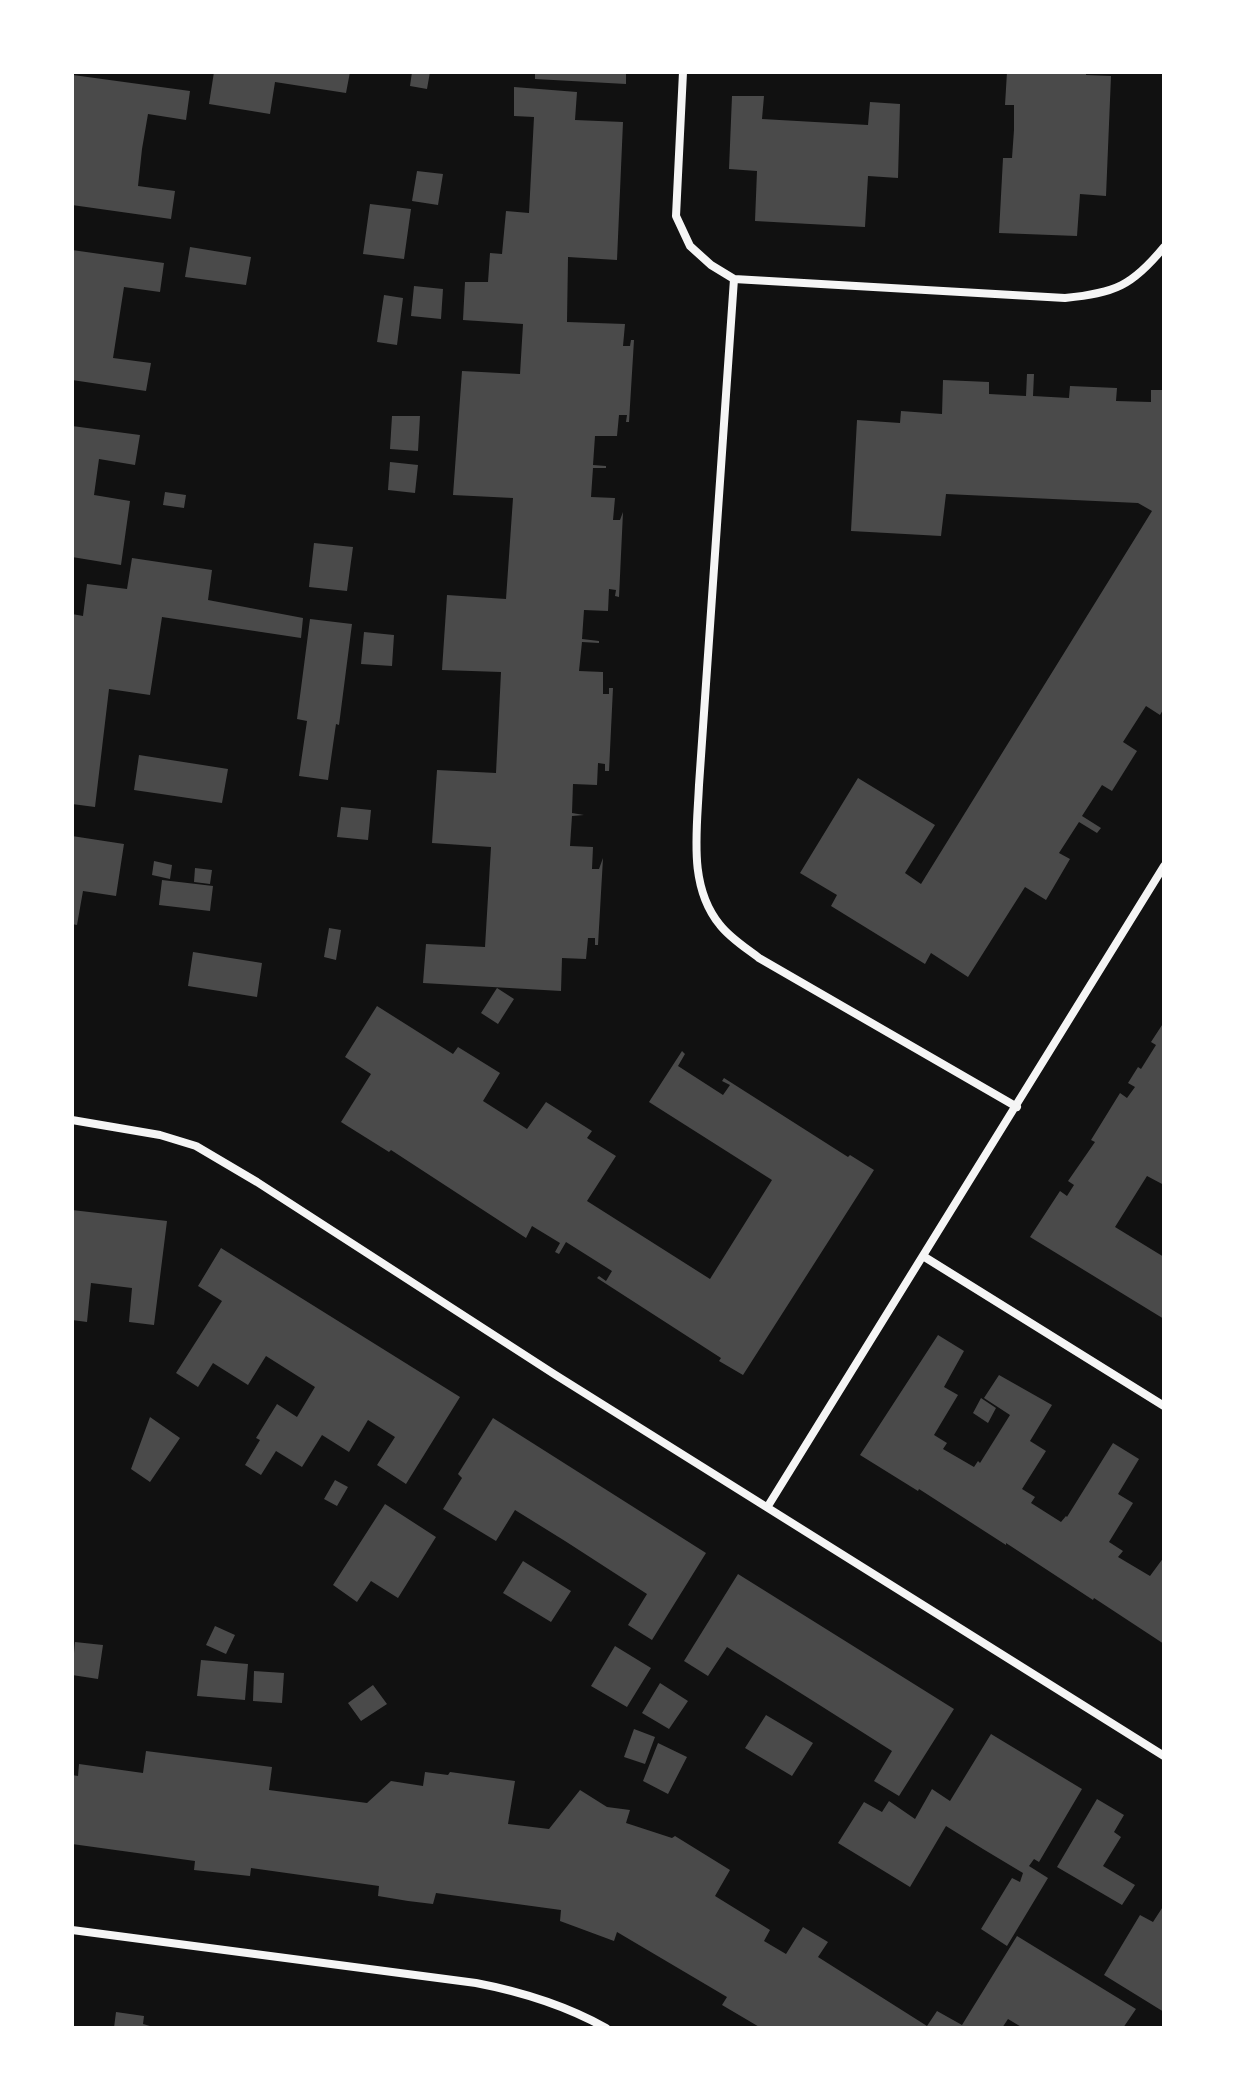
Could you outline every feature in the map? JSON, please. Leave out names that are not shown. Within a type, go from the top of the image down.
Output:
[{"type":"street","points":[[683,72],[676,216],[690,246],[711,265],[734,279],[1065,298],[1088,296],[1127,283],[1145,270],[1164,247]]},
{"type":"street","points":[[734,279],[699,785],[697,850],[704,899],[722,928],[759,958],[1017,1107]]},
{"type":"street","points":[[768,1506],[1164,866]]},
{"type":"street","points":[[72,1120],[160,1135],[196,1146],[1164,1756]]},
{"type":"street","points":[[923,1256],[1164,1406]]},
{"type":"street","points":[[72,1930],[520,1991],[550,2001],[606,2028]]},
{"type":"building","points":[[214,72],[350,72],[346,93],[275,82],[270,114],[209,104]]},
{"type":"building","points":[[412,72],[430,72],[427,89],[410,86]]},
{"type":"building","points":[[535,72],[626,72],[626,84],[535,79]]},
{"type":"building","points":[[1007,72],[1086,72],[1086,75],[1111,76],[1106,196],[1080,194],[1077,236],[999,233],[1003,158],[1012,158],[1014,130],[1014,105],[1005,105]]},
{"type":"building","points":[[73,75],[190,91],[186,120],[148,114],[142,149],[138,186],[175,191],[171,219],[72,205]]},
{"type":"building","points":[[514,87],[577,92],[575,120],[623,122],[617,260],[568,257],[567,322],[625,324],[623,346],[630,346],[631,340],[634,340],[629,422],[626,422],[627,415],[619,415],[617,436],[595,436],[593,465],[606,468],[593,468],[591,497],[615,498],[613,520],[620,520],[623,512],[619,597],[615,596],[616,590],[609,589],[608,611],[584,610],[582,639],[599,643],[582,642],[579,671],[603,672],[603,694],[609,694],[609,688],[613,688],[609,771],[605,771],[605,764],[598,763],[597,785],[573,784],[572,813],[584,815],[572,816],[570,846],[593,847],[592,869],[599,869],[603,858],[598,945],[595,945],[595,938],[588,938],[586,959],[562,958],[561,991],[423,983],[426,944],[485,947],[491,847],[432,843],[437,770],[496,773],[501,672],[442,670],[447,595],[506,599],[513,498],[453,495],[462,371],[520,374],[523,324],[463,320],[465,282],[488,282],[490,253],[502,254],[506,211],[529,213],[534,117],[514,116]]},
{"type":"building","points":[[732,96],[764,96],[762,119],[868,125],[870,102],[900,104],[898,178],[868,176],[865,227],[755,221],[757,171],[729,169]]},
{"type":"building","points":[[417,171],[443,174],[438,205],[412,201]]},
{"type":"building","points":[[370,204],[411,209],[404,259],[363,254]]},
{"type":"building","points":[[190,247],[251,257],[246,285],[185,277]]},
{"type":"building","points":[[72,250],[164,263],[160,292],[124,287],[113,358],[151,363],[146,391],[72,380]]},
{"type":"building","points":[[414,286],[443,289],[441,319],[411,316]]},
{"type":"building","points":[[384,295],[403,298],[397,345],[377,342]]},
{"type":"building","points":[[1027,374],[1034,374],[1033,396],[1069,398],[1070,386],[1117,388],[1116,401],[1151,402],[1151,390],[1164,390],[1164,708],[1160,715],[1146,706],[1123,742],[1137,751],[1112,791],[1102,785],[1082,816],[1101,828],[1097,833],[1079,822],[1059,853],[1070,859],[1046,900],[1025,887],[968,977],[931,953],[925,964],[831,906],[837,895],[800,873],[858,778],[935,825],[905,873],[921,884],[1152,511],[1138,503],[946,494],[941,536],[851,531],[857,420],[900,423],[901,411],[942,414],[943,380],[989,382],[989,394],[1026,396]]},
{"type":"building","points":[[392,416],[420,416],[418,451],[390,449]]},
{"type":"building","points":[[72,426],[140,435],[135,465],[99,459],[94,495],[130,501],[121,565],[72,557]]},
{"type":"building","points":[[390,462],[418,465],[415,493],[388,490]]},
{"type":"building","points":[[165,492],[186,495],[184,508],[163,505]]},
{"type":"building","points":[[314,543],[353,547],[347,591],[309,587]]},
{"type":"building","points":[[132,558],[212,570],[208,600],[303,618],[301,638],[162,617],[150,695],[109,689],[95,807],[72,804],[72,614],[83,616],[87,584],[127,589]]},
{"type":"building","points":[[310,619],[352,624],[339,725],[336,724],[328,780],[299,776],[307,721],[297,719]]},
{"type":"building","points":[[364,632],[394,635],[392,666],[361,664]]},
{"type":"building","points":[[139,755],[228,769],[222,803],[134,790]]},
{"type":"building","points":[[341,807],[371,810],[368,840],[337,837]]},
{"type":"building","points":[[72,836],[124,844],[116,896],[83,891],[77,925],[72,924]]},
{"type":"building","points":[[154,861],[172,865],[170,879],[152,875]]},
{"type":"building","points":[[195,868],[212,870],[210,884],[194,882]]},
{"type":"building","points":[[162,880],[213,886],[210,911],[159,905]]},
{"type":"building","points":[[329,928],[341,930],[336,960],[324,957]]},
{"type":"building","points":[[193,952],[262,963],[257,997],[188,986]]},
{"type":"building","points":[[497,988],[514,999],[498,1024],[481,1013]]},
{"type":"building","points":[[377,1006],[453,1054],[458,1047],[500,1073],[483,1101],[527,1129],[546,1102],[592,1131],[587,1138],[616,1156],[587,1201],[710,1279],[772,1180],[649,1102],[682,1051],[685,1054],[678,1066],[723,1095],[730,1085],[722,1081],[724,1078],[848,1157],[850,1155],[874,1170],[743,1375],[597,1278],[599,1276],[606,1281],[612,1271],[566,1242],[559,1254],[555,1252],[560,1243],[532,1226],[526,1238],[391,1150],[389,1152],[341,1122],[371,1074],[345,1057]]},
{"type":"building","points":[[1164,1022],[1164,1185],[1147,1176],[1115,1227],[1164,1257],[1164,1319],[1030,1237],[1060,1191],[1067,1196],[1074,1185],[1068,1181],[1095,1142],[1091,1140],[1120,1093],[1127,1098],[1135,1087],[1128,1083],[1156,1045],[1151,1042]]},
{"type":"building","points":[[72,1210],[167,1221],[154,1325],[129,1322],[132,1288],[91,1283],[87,1322],[72,1320]]},
{"type":"building","points":[[221,1248],[460,1397],[406,1484],[377,1465],[395,1437],[368,1420],[349,1452],[322,1435],[302,1467],[276,1451],[261,1475],[245,1465],[260,1440],[256,1438],[277,1404],[297,1417],[315,1387],[266,1356],[248,1385],[213,1363],[198,1387],[176,1373],[222,1301],[198,1286]]},
{"type":"building","points":[[938,1335],[964,1351],[944,1387],[958,1395],[934,1435],[947,1443],[943,1449],[974,1467],[978,1461],[980,1463],[1010,1415],[984,1398],[999,1375],[1052,1405],[1030,1441],[1046,1451],[1022,1489],[1035,1497],[1031,1503],[1061,1522],[1113,1443],[1139,1459],[1118,1494],[1133,1503],[1109,1542],[1123,1551],[1118,1557],[1150,1576],[1164,1557],[1164,1644],[860,1455]]},
{"type":"building","points":[[981,1398],[996,1408],[988,1423],[973,1413]]},
{"type":"building","points":[[150,1417],[180,1438],[150,1482],[131,1469]]},
{"type":"building","points":[[493,1418],[706,1553],[652,1640],[628,1625],[647,1594],[565,1541],[515,1510],[496,1541],[443,1509],[462,1478],[458,1474]]},
{"type":"building","points":[[335,1480],[348,1487],[337,1506],[324,1499]]},
{"type":"building","points":[[385,1504],[436,1537],[398,1598],[371,1581],[357,1602],[333,1585]]},
{"type":"building","points":[[523,1561],[571,1591],[551,1622],[503,1593]]},
{"type":"building","points":[[738,1574],[954,1709],[899,1796],[874,1781],[892,1751],[810,1699],[727,1647],[708,1676],[684,1661]]},
{"type":"building","points":[[215,1626],[235,1635],[226,1654],[206,1645]]},
{"type":"building","points":[[75,1642],[103,1645],[98,1679],[72,1675]]},
{"type":"building","points":[[615,1646],[651,1668],[627,1707],[591,1686]]},
{"type":"building","points":[[201,1660],[248,1664],[245,1700],[197,1696]]},
{"type":"building","points":[[254,1671],[284,1673],[282,1703],[253,1701]]},
{"type":"building","points":[[660,1683],[688,1701],[669,1729],[642,1713]]},
{"type":"building","points":[[373,1685],[387,1704],[361,1721],[348,1703]]},
{"type":"building","points":[[766,1715],[813,1743],[792,1776],[745,1748]]},
{"type":"building","points":[[634,1729],[655,1737],[645,1764],[624,1757]]},
{"type":"building","points":[[991,1734],[1082,1789],[1039,1862],[1034,1859],[1029,1866],[1048,1878],[1007,1946],[981,1929],[1012,1878],[1020,1882],[1023,1873],[946,1826],[910,1887],[838,1843],[864,1802],[882,1812],[889,1801],[915,1819],[932,1789],[950,1801]]},
{"type":"building","points":[[658,1743],[687,1757],[668,1794],[643,1781]]},
{"type":"building","points":[[146,1751],[272,1767],[269,1790],[367,1803],[391,1781],[423,1786],[425,1772],[448,1775],[450,1772],[515,1781],[508,1824],[549,1829],[580,1790],[607,1807],[630,1810],[626,1823],[672,1838],[675,1836],[730,1870],[715,1896],[770,1930],[764,1941],[786,1954],[803,1927],[828,1942],[818,1957],[927,2026],[937,2011],[962,2025],[1017,1936],[1136,2009],[1123,2028],[1023,2028],[1008,2019],[1002,2028],[761,2028],[722,2005],[727,1997],[617,1932],[614,1941],[560,1921],[561,1910],[436,1893],[433,1904],[408,1901],[378,1896],[379,1886],[251,1868],[250,1876],[194,1870],[195,1861],[72,1844],[72,1775],[78,1776],[79,1764],[143,1773]]},
{"type":"building","points":[[1097,1799],[1124,1815],[1114,1832],[1121,1837],[1103,1866],[1135,1885],[1122,1905],[1057,1867]]},
{"type":"building","points":[[1164,1905],[1164,2012],[1104,1975],[1140,1915],[1153,1922]]},
{"type":"building","points":[[116,2012],[144,2016],[143,2024],[157,2028],[114,2028]]}]
